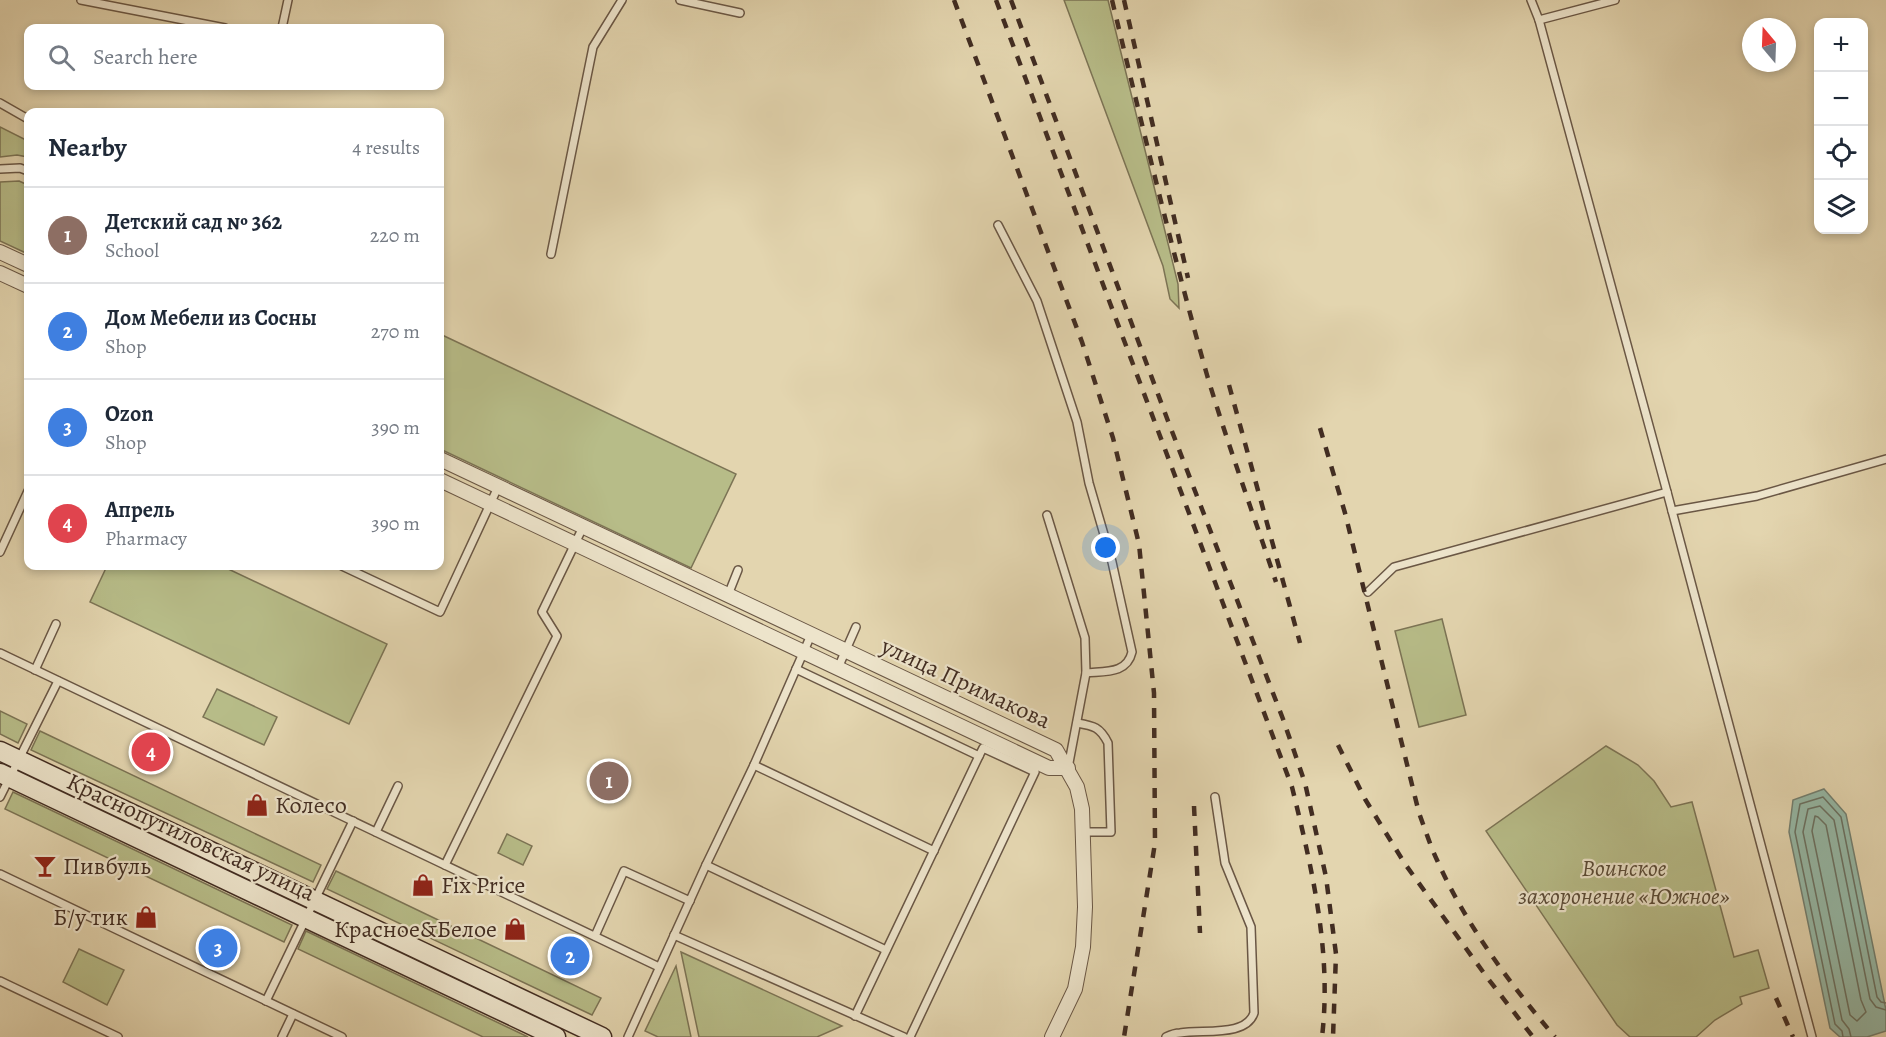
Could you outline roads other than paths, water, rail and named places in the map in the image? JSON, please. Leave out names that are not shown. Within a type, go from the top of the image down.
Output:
[{"type":"main road","name":"Краснопутиловская улица","points":[[0,751],[602,1037]]},
{"type":"main road","name":"Краснопутиловская улица","points":[[5,776],[556,1037]]},
{"type":"street","points":[[0,252],[24,263]]},
{"type":"street","points":[[0,273],[24,284]]},
{"type":"street","name":"улица Примакова","points":[[444,461],[1056,750],[1068,768]]},
{"type":"street","name":"улица Примакова","points":[[444,482],[1049,768],[1068,768]]},
{"type":"street","points":[[1052,1037],[1075,989],[1083,947],[1085,907],[1082,809],[1077,787],[1068,768]]},
{"type":"lane","points":[[81,0],[204,24]]},
{"type":"lane","points":[[283,24],[288,0]]},
{"type":"lane","points":[[551,254],[593,47],[622,0]]},
{"type":"lane","points":[[680,0],[740,13]]},
{"type":"lane","points":[[1531,0],[1539,20],[1667,492],[1812,1037]]},
{"type":"lane","points":[[1539,20],[1615,0]]},
{"type":"lane","points":[[0,103],[24,117]]},
{"type":"lane","points":[[0,169],[24,170]]},
{"type":"lane","points":[[998,225],[1037,301],[1073,411],[1089,483],[1112,561],[1132,652],[1125,667],[1116,671],[1086,673]]},
{"type":"lane","points":[[1672,511],[1757,496],[1886,459]]},
{"type":"lane","points":[[351,570],[440,612],[498,487]]},
{"type":"lane","points":[[1368,592],[1394,567],[1667,492]]},
{"type":"lane","points":[[0,552],[24,499]]},
{"type":"lane","points":[[1047,515],[1085,638],[1086,673],[1068,768]]},
{"type":"lane","points":[[445,865],[557,636],[542,612],[583,527]]},
{"type":"lane","points":[[728,596],[738,570]]},
{"type":"lane","points":[[35,670],[56,624]]},
{"type":"lane","points":[[838,668],[856,627]]},
{"type":"lane","points":[[628,1037],[812,635]]},
{"type":"lane","points":[[0,653],[659,967]]},
{"type":"lane","points":[[796,669],[979,756]]},
{"type":"lane","points":[[0,797],[5,776],[19,760],[58,681]]},
{"type":"lane","points":[[1077,723],[1094,726],[1103,733],[1108,743],[1111,832],[1083,832]]},
{"type":"lane","points":[[855,1017],[983,747],[1035,772],[910,1037]]},
{"type":"lane","points":[[754,765],[933,851]]},
{"type":"lane","points":[[376,832],[398,786]]},
{"type":"lane","points":[[1166,1037],[1180,1032],[1227,1035],[1238,1032],[1252,1022],[1254,1013],[1251,927],[1225,863],[1215,797]]},
{"type":"lane","points":[[266,1001],[353,821]]},
{"type":"lane","points":[[706,865],[886,950]]},
{"type":"lane","points":[[595,936],[624,871],[690,901]]},
{"type":"lane","points":[[0,874],[342,1037]]},
{"type":"lane","points":[[674,935],[904,1037]]},
{"type":"lane","points":[[0,981],[108,1035],[118,1037]]},
{"type":"lane","points":[[282,1037],[293,1014]]},
{"type":"water","points":[[1824,789],[1846,814],[1886,1010],[1886,1031],[1867,1037],[1840,1037],[1830,1028],[1789,832],[1793,800]]},
{"type":"railway","points":[[954,0],[1082,342],[1113,438],[1139,544],[1154,693],[1155,843],[1124,1037]]},
{"type":"railway","points":[[996,0],[1292,787],[1307,849],[1322,942],[1324,974],[1322,1037]]},
{"type":"railway","points":[[1011,0],[1168,421],[1283,719],[1305,783],[1326,877],[1336,954],[1333,1037]]},
{"type":"railway","points":[[1112,0],[1169,235],[1207,375],[1276,582]]},
{"type":"railway","points":[[1124,0],[1188,278]]},
{"type":"railway","points":[[1229,385],[1300,643]]},
{"type":"railway","points":[[1320,428],[1345,513],[1419,813],[1430,843],[1461,908],[1475,931],[1555,1037]]},
{"type":"railway","points":[[1338,745],[1365,799],[1405,864],[1533,1037]]},
{"type":"railway","points":[[1194,806],[1200,933]]},
{"type":"railway","points":[[1776,998],[1793,1037]]},
{"type":"place","name":"Апрель","points":[[151,752]]},
{"type":"place","name":"Детский сад № 362","points":[[609,781]]},
{"type":"place","name":"Колесо","points":[[257,805]]},
{"type":"place","name":"Пивбуль","points":[[45,866]]},
{"type":"place","name":"Fix Price","points":[[423,885]]},
{"type":"place","name":"Б/у тик","points":[[146,917]]},
{"type":"place","name":"Красное&Белое","points":[[515,929]]},
{"type":"place","name":"Ozon","points":[[218,948]]},
{"type":"place","name":"Дом Мебели из Сосны","points":[[570,956]]},
{"type":"park label","name":"Воинское захоронение «Южное»","points":[[1624,882]]}]
